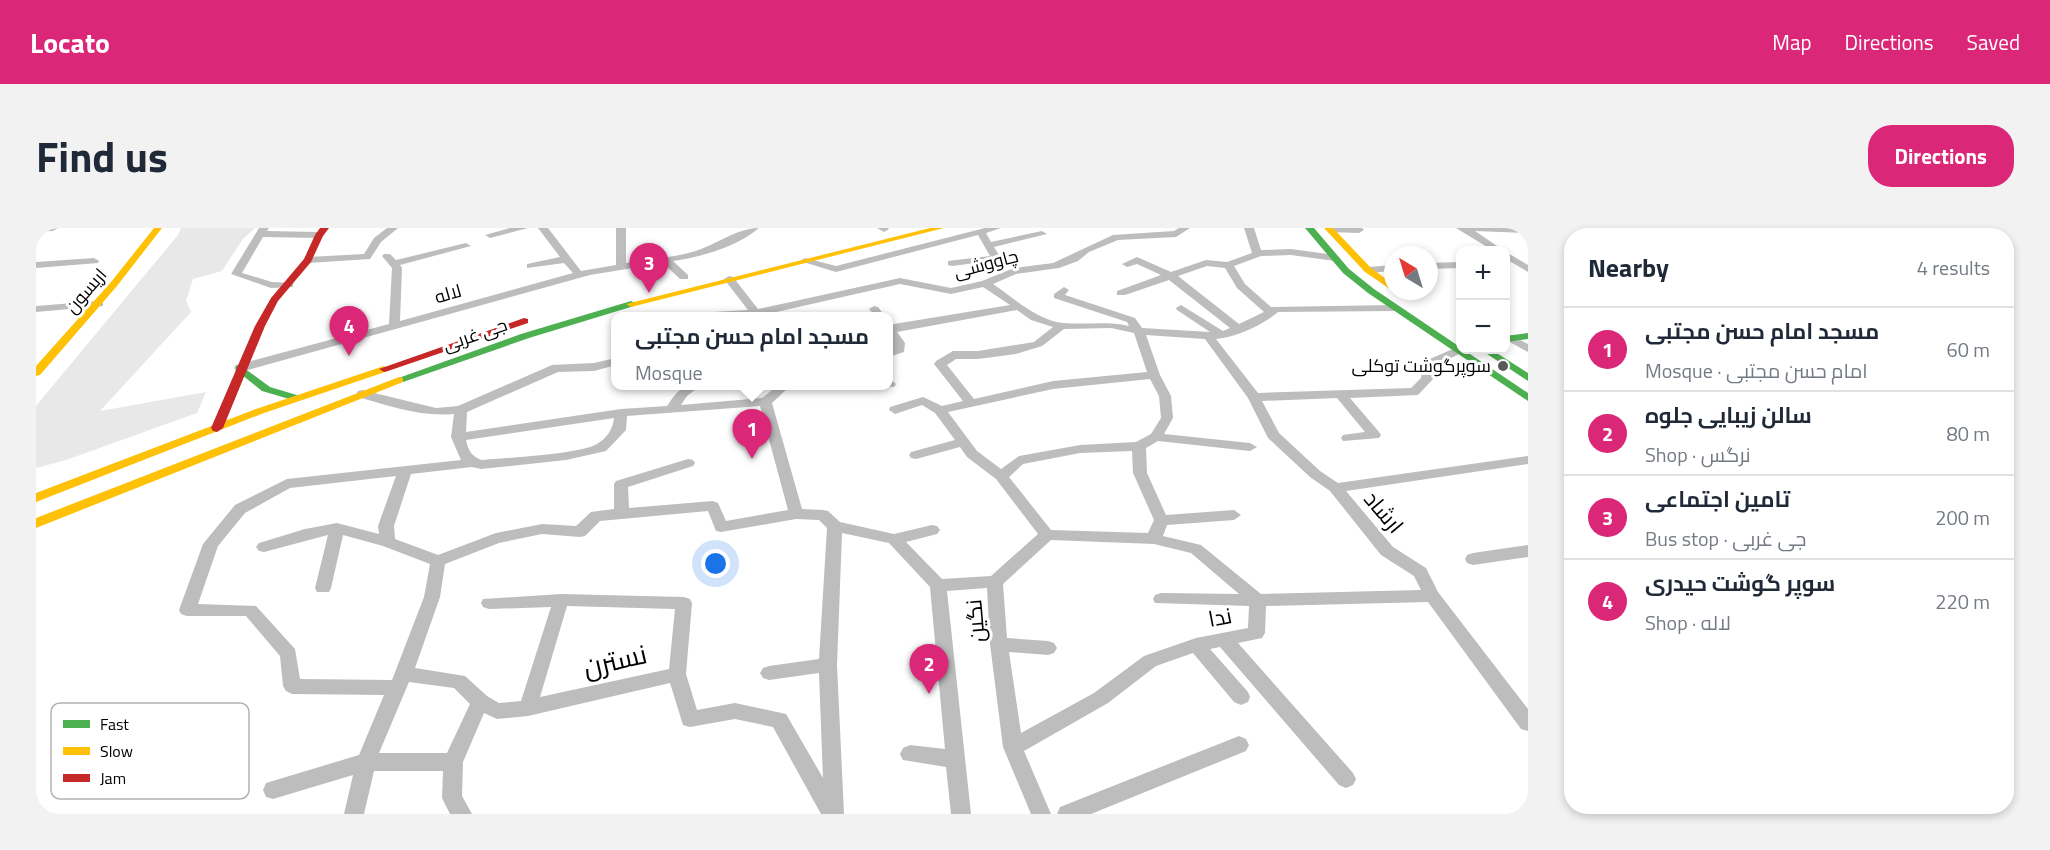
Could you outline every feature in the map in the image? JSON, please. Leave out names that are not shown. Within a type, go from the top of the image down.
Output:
[{"type":"main road","name":"اریسون","points":[[36,373],[99,304],[158,228]]},
{"type":"main road","points":[[600,299],[885,228]]},
{"type":"main road","name":"جی غربی","points":[[36,523],[362,394],[596,315],[729,279],[940,228]]},
{"type":"main road","points":[[1309,228],[1346,271],[1393,308],[1456,348]]},
{"type":"main road","points":[[1329,229],[1368,270],[1384,282]]},
{"type":"main road","points":[[217,428],[232,395],[240,368],[260,326],[274,300],[308,260],[322,232]]},
{"type":"main road","points":[[1409,300],[1434,317]]},
{"type":"main road","name":"جی غربی","points":[[36,498],[296,398],[536,317]]},
{"type":"main road","points":[[1510,339],[1528,336]]},
{"type":"main road","points":[[1465,354],[1528,398]]},
{"type":"main road","points":[[1492,354],[1528,378]]},
{"type":"main road","points":[[240,368],[266,389],[296,398]]},
{"type":"street","points":[[36,229],[53,228]]},
{"type":"street","points":[[308,260],[367,257],[377,240],[393,228]]},
{"type":"street","points":[[490,235],[523,228]]},
{"type":"street","points":[[543,228],[579,274]]},
{"type":"street","points":[[621,228],[621,266]]},
{"type":"street","name":"لاله","points":[[240,368],[395,327],[579,274],[693,255],[719,246],[754,228]]},
{"type":"street","points":[[805,261],[836,269],[996,228]]},
{"type":"street","name":"چاووشی","points":[[769,312],[900,281],[951,291],[985,283],[1014,271],[1055,266],[1074,259],[1086,250],[1116,237],[1176,234],[1185,228]]},
{"type":"street","points":[[1249,228],[1257,254]]},
{"type":"street","points":[[1462,228],[1528,230]]},
{"type":"street","points":[[1462,228],[1491,246]]},
{"type":"street","points":[[1329,229],[1361,229]]},
{"type":"street","points":[[1342,242],[1361,229]]},
{"type":"street","points":[[289,285],[271,285],[236,274],[262,231],[322,232]]},
{"type":"street","points":[[952,263],[996,258],[981,232]]},
{"type":"street","points":[[988,244],[1042,234]]},
{"type":"street","points":[[395,327],[392,310],[397,268],[391,260],[466,246]]},
{"type":"street","points":[[1121,293],[1201,265],[1214,263],[1228,265],[1257,254],[1291,252],[1335,258]]},
{"type":"street","points":[[1510,258],[1528,261]]},
{"type":"street","points":[[1510,258],[1528,269]]},
{"type":"street","points":[[531,266],[567,259]]},
{"type":"street","points":[[1127,264],[1137,260],[1171,276],[1239,329]]},
{"type":"street","points":[[1187,260],[1201,265]]},
{"type":"street","points":[[36,265],[94,261]]},
{"type":"street","points":[[667,261],[684,277]]},
{"type":"street","points":[[1228,265],[1241,286],[1270,313]]},
{"type":"street","points":[[1438,266],[1456,265]]},
{"type":"street","points":[[1368,270],[1384,269]]},
{"type":"street","points":[[729,279],[754,312]]},
{"type":"street","points":[[985,283],[1035,318],[1061,326],[1111,326],[1139,331],[1215,335],[1239,329],[1260,320],[1276,309],[1393,308]]},
{"type":"street","points":[[1001,476],[1020,460],[1080,449],[1139,446],[1156,437],[1167,418],[1165,396],[1154,375],[1139,331],[1131,320],[1058,296],[1064,291]]},
{"type":"street","points":[[36,309],[99,304]]},
{"type":"street","points":[[893,328],[1018,307]]},
{"type":"street","name":"ارشاد","points":[[1181,308],[1215,335],[1254,397],[1273,435],[1315,474],[1335,488],[1387,551],[1420,572],[1432,596],[1527,719]]},
{"type":"street","points":[[972,404],[940,364],[953,355],[997,352],[1038,344],[1061,326]]},
{"type":"street","points":[[893,335],[899,344],[898,352],[893,353]]},
{"type":"street","points":[[1510,340],[1528,349]]},
{"type":"street","points":[[1254,397],[1414,392],[1427,379],[1427,365],[1456,351]]},
{"type":"street","points":[[362,394],[436,412],[461,410],[556,368],[594,367],[611,362]]},
{"type":"street","points":[[940,410],[1053,385],[1154,375]]},
{"type":"street","points":[[671,410],[682,393],[687,390]]},
{"type":"street","points":[[458,437],[621,413],[765,402],[779,390]]},
{"type":"street","points":[[1339,393],[1374,435],[1348,438]]},
{"type":"street","points":[[895,411],[923,401],[940,410],[972,454],[1001,476],[1047,535],[1154,539],[1196,549],[1258,600]]},
{"type":"street","points":[[765,402],[796,514]]},
{"type":"street","points":[[461,410],[458,437],[464,456],[470,463]]},
{"type":"street","points":[[388,542],[386,526],[405,470],[470,463],[481,465],[507,463],[566,456],[601,448],[619,430],[621,413]]},
{"type":"street","points":[[1156,437],[1250,447]]},
{"type":"street","points":[[916,455],[963,442]]},
{"type":"street","points":[[1139,446],[1140,473],[1161,520],[1154,539]]},
{"type":"street","points":[[1335,488],[1528,460]]},
{"type":"street","points":[[622,514],[621,484],[688,463]]},
{"type":"street","name":"نسترن","points":[[405,470],[287,484],[240,509],[211,544],[187,610],[250,610],[290,654],[292,686],[459,681],[480,702],[497,711],[528,708],[677,674],[690,718],[735,711],[779,720],[833,814]]},
{"type":"street","points":[[264,547],[305,534],[337,528],[388,542],[438,561],[496,538],[542,530],[580,532],[596,516],[713,506],[721,527],[796,514],[829,520],[894,538],[932,530]]},
{"type":"street","points":[[1161,520],[1234,515]]},
{"type":"street","points":[[829,520],[828,665],[833,814]]},
{"type":"street","points":[[323,588],[337,528]]},
{"type":"street","name":"نگین","points":[[1041,814],[1013,747],[996,617],[995,582],[1047,535]]},
{"type":"street","points":[[894,538],[938,585],[961,814]]},
{"type":"street","points":[[1473,559],[1528,551]]},
{"type":"street","points":[[354,814],[366,762],[432,597],[438,561]]},
{"type":"street","points":[[938,585],[995,582]]},
{"type":"street","name":"ندا","points":[[1013,747],[1101,698],[1150,661],[1196,645],[1256,633],[1258,600],[1432,596]]},
{"type":"street","points":[[1161,599],[1258,600]]},
{"type":"street","points":[[528,708],[561,600]]},
{"type":"street","points":[[489,603],[561,600],[684,603],[677,674]]},
{"type":"street","points":[[1224,640],[1346,779]]},
{"type":"street","points":[[999,644],[1048,648]]},
{"type":"street","points":[[1196,645],[1241,697]]},
{"type":"street","points":[[769,673],[828,665]]},
{"type":"street","points":[[462,814],[452,798],[453,762],[480,702]]},
{"type":"street","points":[[1067,814],[1239,745]]},
{"type":"street","points":[[910,754],[956,759]]},
{"type":"street","points":[[273,790],[366,762],[453,762]]},
{"type":"shaded area","points":[[181,228],[255,228],[243,239],[222,271],[193,279],[186,301],[191,312],[100,411],[206,392],[197,413],[66,460],[36,468],[36,406],[178,235]]},
{"type":"traffic: fast","points":[[1309,228],[1346,271],[1371,291],[1528,398]]},
{"type":"traffic: fast","points":[[399,380],[525,336],[631,304]]},
{"type":"traffic: fast","points":[[1510,338],[1528,336]]},
{"type":"traffic: fast","points":[[1492,354],[1528,378]]},
{"type":"traffic: fast","points":[[240,368],[266,389],[296,398]]},
{"type":"traffic: slow","points":[[36,373],[114,284],[158,228]]},
{"type":"traffic: slow","points":[[631,304],[940,228]]},
{"type":"traffic: slow","points":[[1328,228],[1368,270],[1384,282]]},
{"type":"traffic: slow","points":[[36,498],[260,411],[384,369]]},
{"type":"traffic: slow","points":[[36,523],[399,380]]},
{"type":"traffic: jam","points":[[217,428],[260,326],[274,300],[308,260],[319,235],[325,228]]},
{"type":"traffic: jam","points":[[384,369],[524,321]]},
{"type":"place","name":"تامین اجتماعی","points":[[649,293]]},
{"type":"place","name":"سوپر گوشت حیدری","points":[[349,356]]},
{"type":"place","name":"سوپرگوشت توکلی","points":[[1503,366]]},
{"type":"place","name":"مسجد امام حسن مجتبی","points":[[752,459]]},
{"type":"place","name":"سالن زیبایی جلوه","points":[[929,694]]}]
